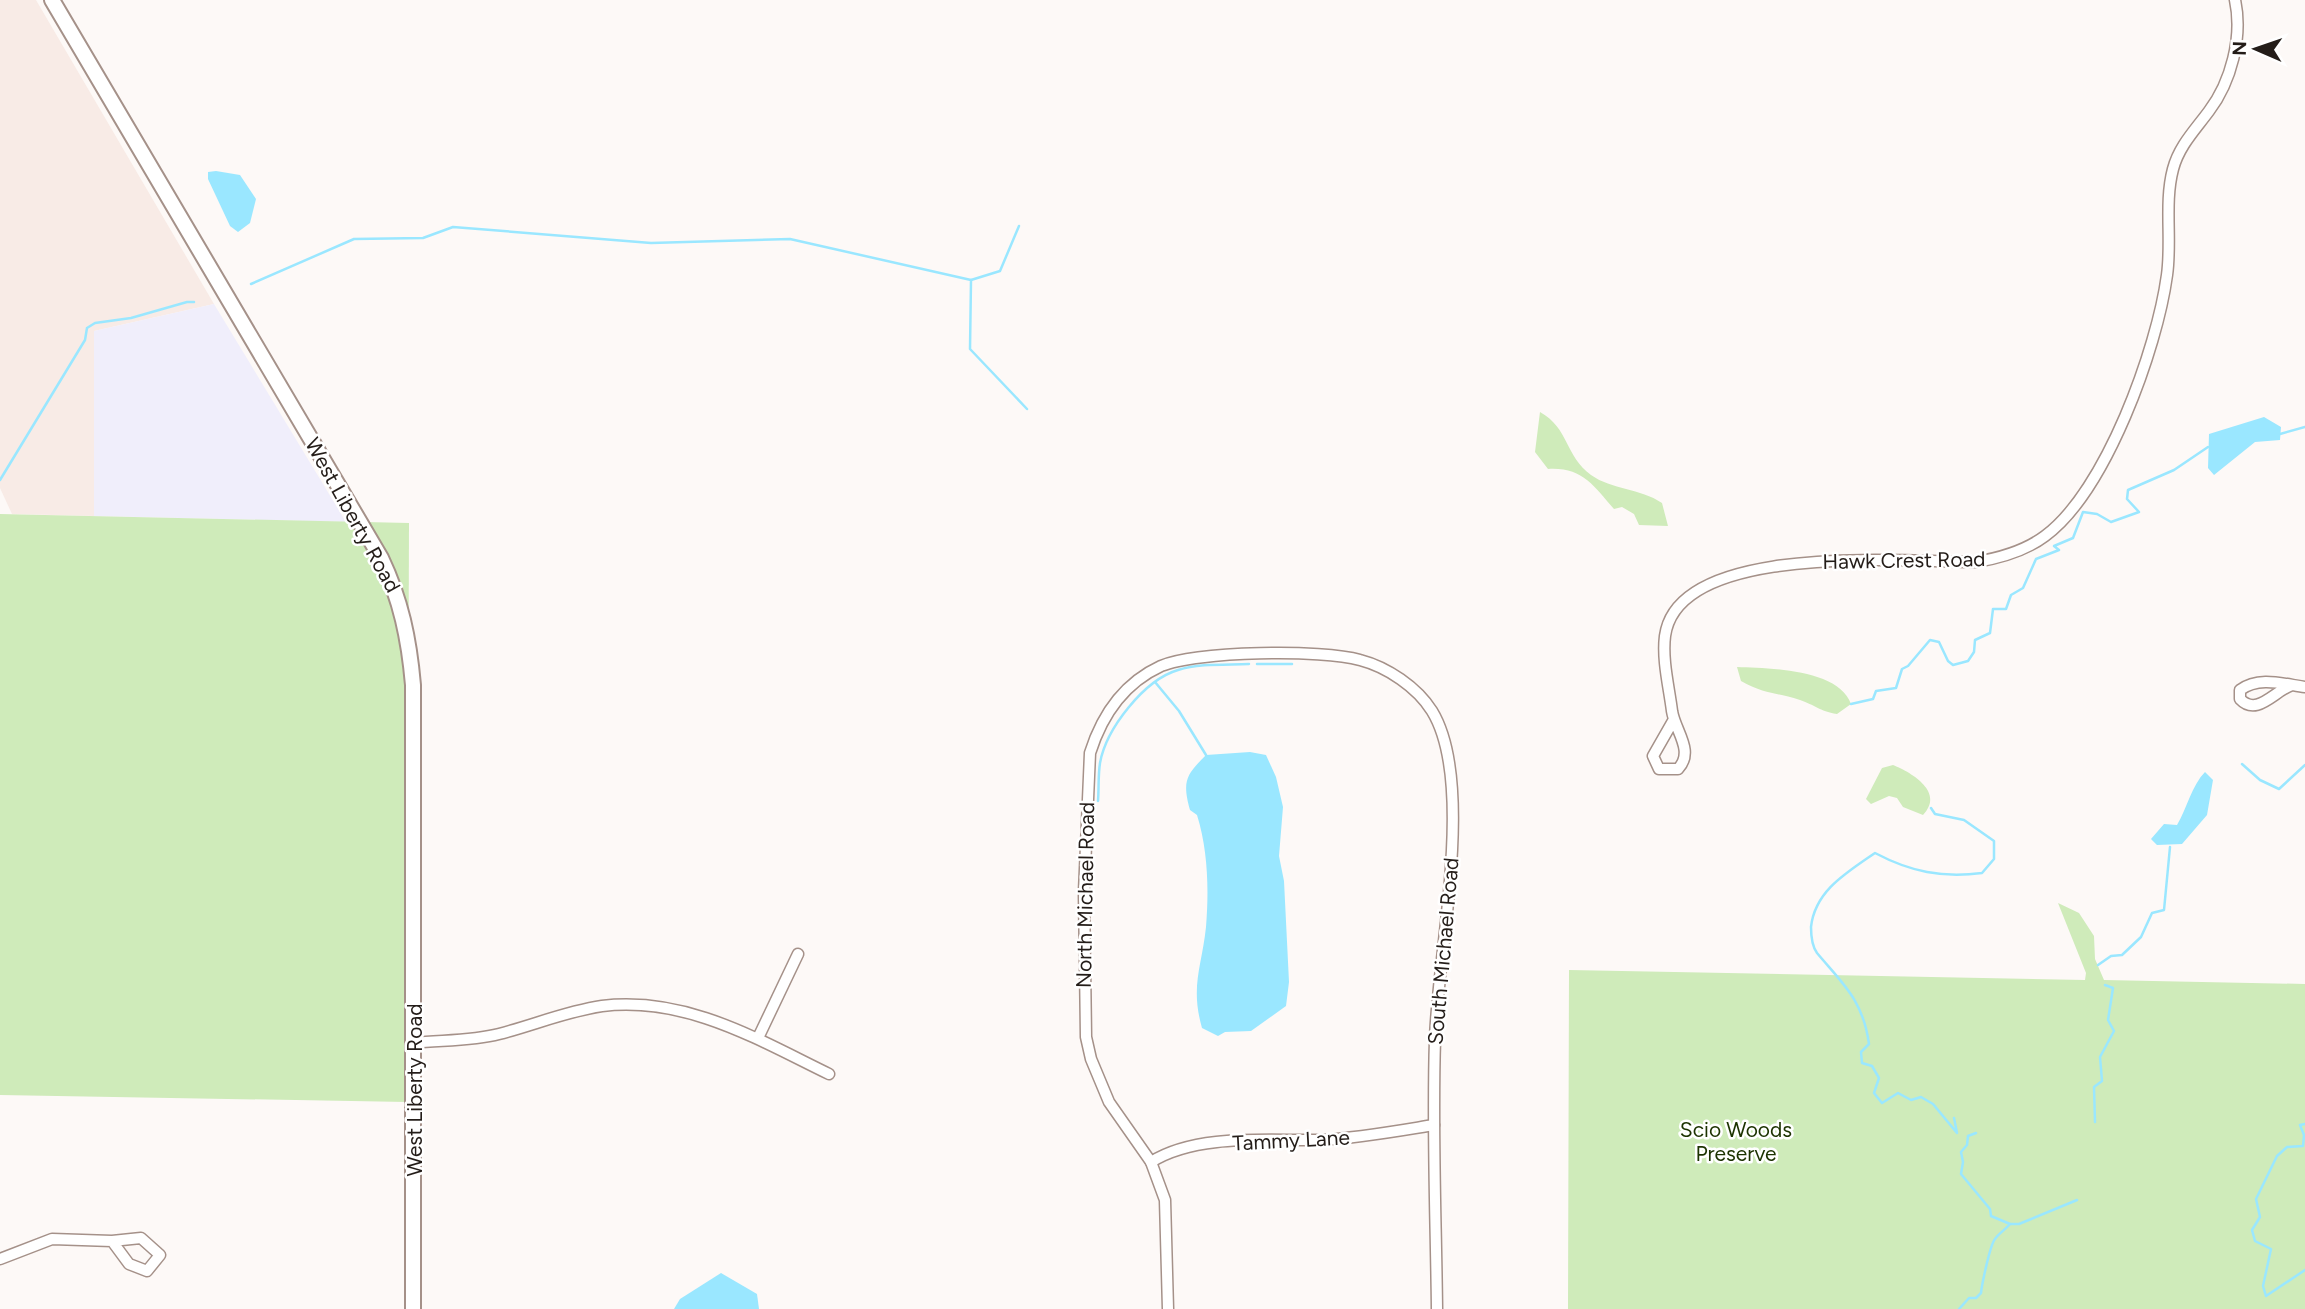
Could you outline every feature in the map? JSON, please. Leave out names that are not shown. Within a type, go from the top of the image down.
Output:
[{"type":"main road","name":"West Liberty Road","points":[[52,0],[381,558],[398,595],[410,647],[414,685],[413,1309]]},
{"type":"street","name":"Hawk Crest Road","points":[[1673,721],[1653,756],[1659,769],[1678,769],[1685,762],[1686,754],[1673,721],[1665,636],[1683,602],[1701,586],[1723,576],[1786,565],[1841,561],[1976,562],[1997,558],[2044,537],[2067,516],[2094,479],[2123,421],[2144,362],[2162,306],[2168,274],[2172,171],[2179,150],[2229,78],[2235,40],[2235,0]]},
{"type":"street","name":"North Michael Road","points":[[1168,1309],[1165,1199],[1151,1162],[1109,1102],[1091,1059],[1086,1037],[1084,1010],[1087,774],[1096,734],[1111,707],[1130,686],[1172,663],[1212,655],[1336,656]]},
{"type":"street","name":"South Michael Road","points":[[1336,656],[1364,661],[1413,688],[1433,712],[1444,740],[1449,766],[1452,868],[1436,1008],[1434,1125],[1437,1309]]},
{"type":"street","points":[[2292,685],[2256,706],[2247,705],[2240,699],[2240,690],[2259,682],[2292,685],[2305,687]]},
{"type":"street","points":[[758,1038],[799,954]]},
{"type":"street","points":[[414,1042],[497,1034],[580,1010],[606,1006],[667,1008],[717,1020],[829,1074]]},
{"type":"street","name":"Tammy Lane","points":[[1151,1162],[1180,1149],[1238,1140],[1337,1138],[1434,1125]]},
{"type":"street","points":[[0,1259],[51,1239],[112,1241],[141,1238],[160,1255],[147,1271],[129,1264],[112,1241]]},
{"type":"shaded area","points":[[0,0],[36,0],[214,304],[94,331],[94,516],[12,514],[0,488]]},
{"type":"shaded area","points":[[214,304],[346,522],[94,516],[94,331]]},
{"type":"green space","points":[[1540,412],[1557,426],[1576,459],[1591,475],[1608,484],[1645,494],[1662,503],[1668,526],[1639,525],[1634,514],[1622,507],[1614,509],[1593,485],[1578,474],[1548,469],[1535,452]]},
{"type":"green space","points":[[0,514],[409,523],[407,1102],[0,1095]]},
{"type":"green space","points":[[1737,667],[1784,670],[1818,677],[1844,692],[1851,704],[1837,714],[1800,700],[1764,691],[1741,681]]},
{"type":"green space","points":[[1893,765],[1924,785],[1930,799],[1929,807],[1923,815],[1903,807],[1897,798],[1889,796],[1871,804],[1866,799],[1882,768]]},
{"type":"green space","name":"Scio Woods Preserve","points":[[2058,903],[2079,913],[2094,936],[2095,959],[2104,980],[2305,984],[2305,1309],[1568,1309],[1569,970],[2085,980],[2086,973]]},
{"type":"water","points":[[208,172],[240,175],[256,199],[250,223],[238,232],[230,226],[208,179]]},
{"type":"water","points":[[2264,417],[2281,427],[2280,440],[2255,442],[2214,475],[2208,468],[2209,434]]},
{"type":"water","points":[[1250,752],[1266,755],[1276,777],[1283,807],[1279,856],[1284,881],[1289,982],[1286,1006],[1251,1031],[1225,1032],[1218,1036],[1202,1028],[1197,1000],[1206,927],[1207,870],[1201,828],[1197,815],[1190,810],[1186,785],[1194,768],[1206,755]]},
{"type":"water","points":[[2205,772],[2213,780],[2207,815],[2182,844],[2157,845],[2151,839],[2164,824],[2177,825]]},
{"type":"water","points":[[721,1273],[757,1294],[759,1309],[674,1309],[680,1299]]},
{"type":"waterway","points":[[971,280],[1000,271],[1019,226]]},
{"type":"waterway","points":[[251,284],[354,239],[423,238],[453,227],[651,243],[790,239],[971,280],[970,349],[1027,409]]},
{"type":"waterway","points":[[0,480],[85,340],[87,328],[95,323],[131,318],[194,302]]},
{"type":"waterway","points":[[2280,434],[2305,427]]},
{"type":"waterway","points":[[1851,704],[1873,699],[1876,691],[1896,688],[1902,669],[1908,666],[1930,640],[1939,642],[1948,661],[1953,665],[1968,661],[1974,652],[1975,640],[1990,633],[1993,609],[2006,609],[2011,595],[2023,588],[2036,559],[2059,550],[2054,546],[2073,538],[2083,512],[2097,514],[2111,522],[2139,512],[2127,499],[2128,490],[2174,470],[2208,447]]},
{"type":"waterway","points":[[1098,801],[1099,768],[1110,736],[1128,708],[1152,684],[1165,675],[1186,668],[1249,664]]},
{"type":"waterway","points":[[1257,664],[1292,664]]},
{"type":"waterway","points":[[1155,682],[1179,711],[1206,755]]},
{"type":"waterway","points":[[2242,764],[2260,780],[2279,789],[2305,765]]},
{"type":"waterway","points":[[1931,808],[1935,814],[1964,820],[1994,841],[1994,859],[1982,873],[1953,875],[1927,872],[1901,865],[1875,853],[1825,893],[1814,914],[1811,934],[1817,953],[1851,994],[1862,1016],[1869,1044],[1861,1052],[1862,1063],[1872,1066],[1879,1078],[1874,1093],[1882,1103],[1898,1093],[1911,1100],[1921,1097],[1933,1104],[1957,1133],[1954,1118]]},
{"type":"waterway","points":[[2098,965],[2111,956],[2122,955],[2141,937],[2152,913],[2164,910],[2170,847]]},
{"type":"waterway","points":[[2095,1122],[2094,1087],[2102,1081],[2100,1057],[2114,1031],[2108,1020],[2113,988],[2105,985]]},
{"type":"waterway","points":[[2305,1124],[2300,1125],[2304,1135],[2303,1146],[2287,1147],[2277,1156],[2256,1199],[2260,1217],[2252,1230],[2255,1241],[2271,1249],[2263,1286],[2266,1296],[2305,1270]]},
{"type":"waterway","points":[[1976,1133],[1968,1136],[1967,1145],[1961,1152],[1961,1174],[1990,1209],[1991,1216],[2010,1224],[2019,1224],[2077,1200]]},
{"type":"waterway","points":[[1959,1309],[1969,1298],[1976,1298],[1981,1293],[1993,1243],[2010,1224]]}]
